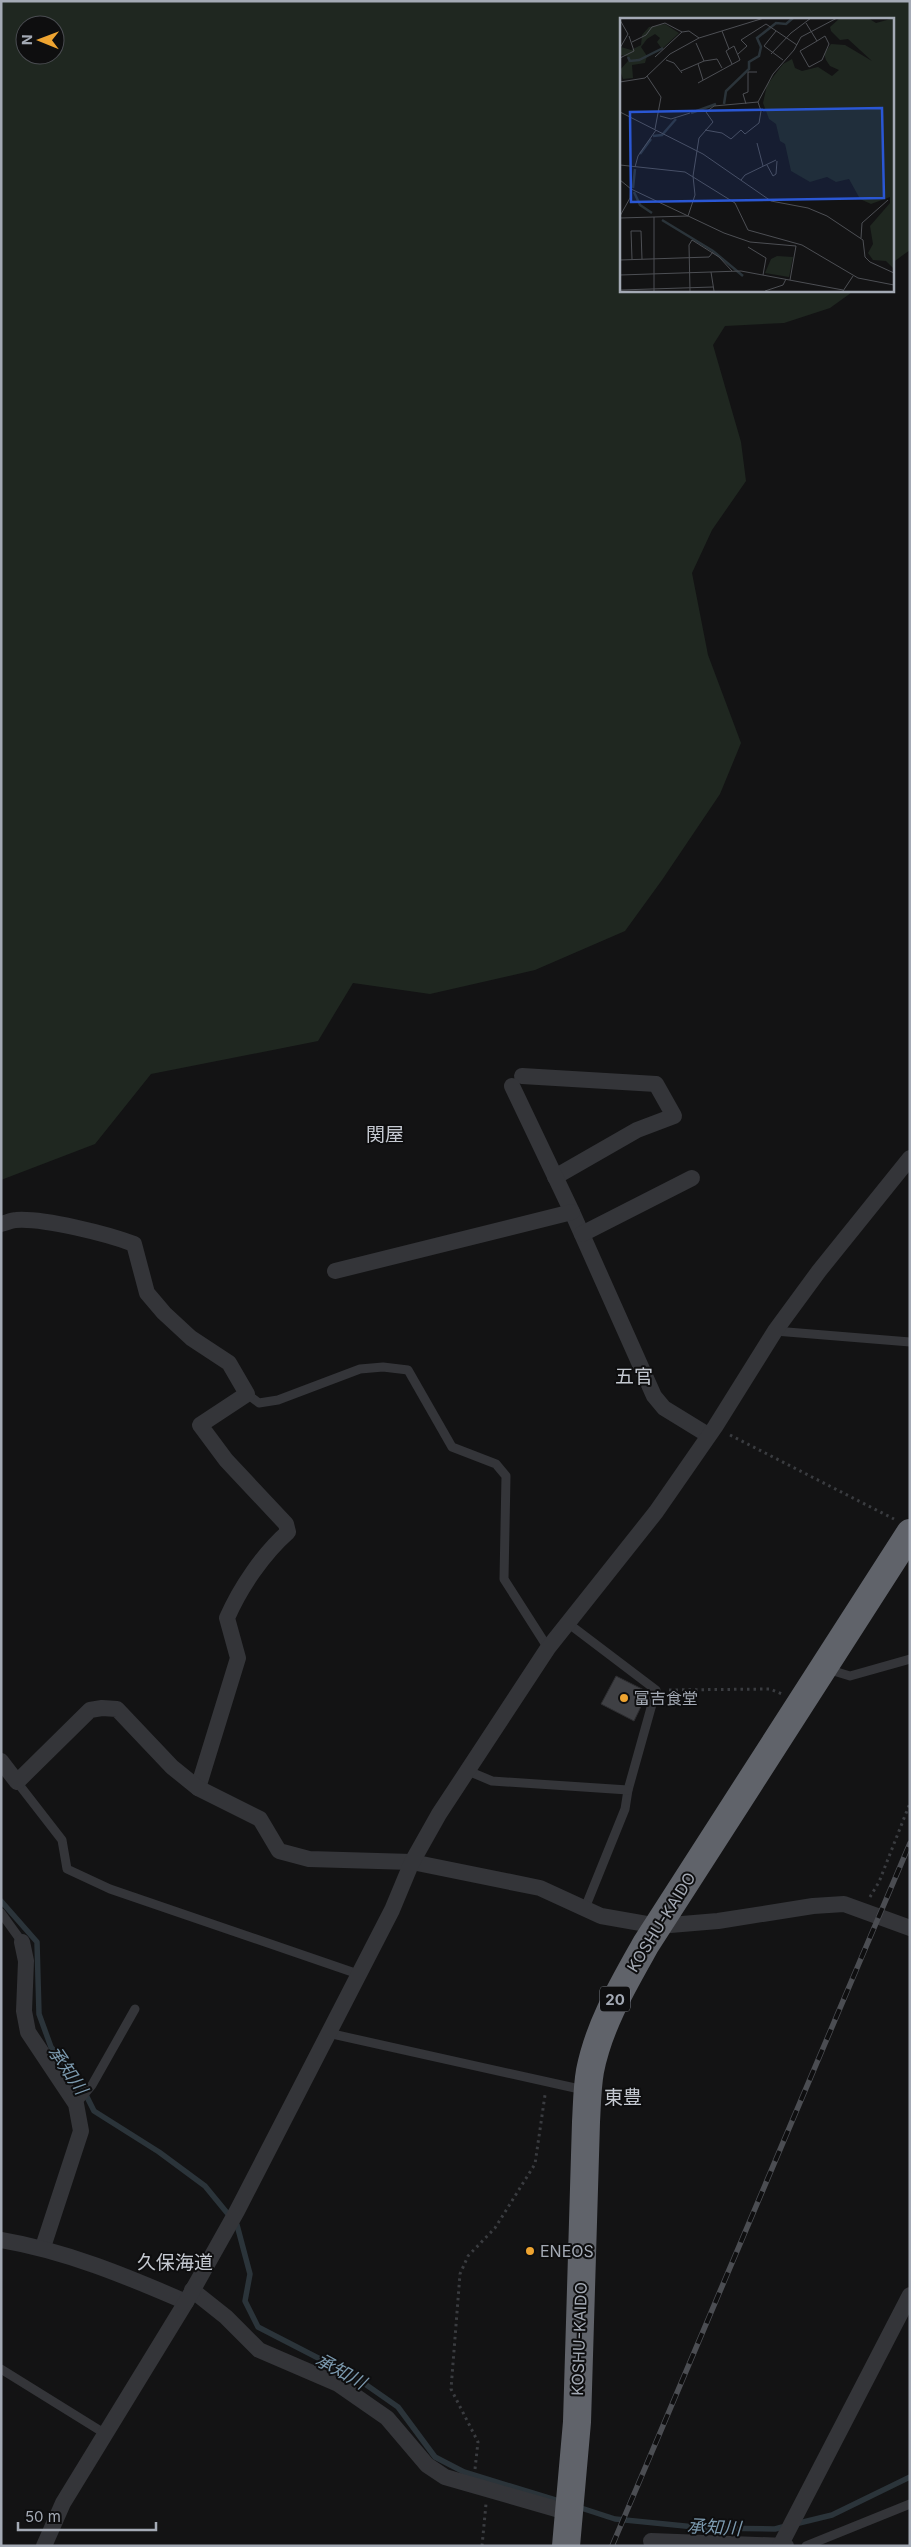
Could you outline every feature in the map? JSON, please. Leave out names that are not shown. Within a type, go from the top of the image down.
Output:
[{"type":"highway","name":"KOSHU-KAIDO","points":[[566,2546],[577,2422],[588,2091],[590,2072],[599,2035],[613,2003],[658,1926],[822,1668],[905,1528]]},
{"type":"street","points":[[555,1177],[637,1130],[674,1116],[656,1084],[517,1081],[555,1177],[654,1396],[664,1408],[711,1431]]},
{"type":"street","points":[[44,2546],[62,2503],[189,2296],[237,2211],[392,1910],[412,1862],[439,1814],[548,1648],[569,1624],[656,1512],[775,1331],[819,1271],[910,1158]]},
{"type":"street","points":[[582,1234],[692,1178]]},
{"type":"street","points":[[335,1271],[572,1212]]},
{"type":"street","points":[[1,1224],[14,1220],[36,1221],[114,1236],[134,1244],[147,1294],[191,1338],[228,1363],[247,1394],[200,1425],[226,1460],[286,1524],[288,1532],[275,1544],[234,1603],[226,1618],[238,1658],[198,1788]]},
{"type":"street","points":[[1,1761],[17,1782],[90,1710],[102,1708],[116,1709],[172,1767],[198,1788],[260,1819],[279,1851],[309,1859],[412,1862],[540,1888],[602,1916],[658,1926],[718,1921],[813,1906],[844,1904],[910,1928]]},
{"type":"street","points":[[22,1942],[26,1961],[24,2011],[28,2032],[79,2101],[81,2131],[43,2247]]},
{"type":"street","points":[[1,2240],[43,2247],[189,2296],[226,2317],[259,2350],[338,2384],[387,2418],[427,2465],[445,2477],[570,2513]]},
{"type":"street","points":[[651,2542],[782,2545],[910,2296]]},
{"type":"lane","points":[[775,1331],[910,1342]]},
{"type":"lane","points":[[247,1394],[259,1403],[278,1400],[360,1369],[408,1370],[452,1447],[496,1464],[506,1476],[504,1579],[548,1648]]},
{"type":"lane","points":[[569,1624],[656,1690],[628,1790],[625,1809],[585,1908]]},
{"type":"lane","points":[[822,1668],[850,1676],[910,1659]]},
{"type":"lane","points":[[468,1771],[492,1781],[628,1790]]},
{"type":"lane","points":[[17,1782],[62,1840],[66,1869],[110,1889],[358,1974]]},
{"type":"lane","points":[[1,1913],[22,1942]]},
{"type":"lane","points":[[79,2101],[92,2085],[135,2010]]},
{"type":"lane","points":[[328,2033],[588,2091]]},
{"type":"lane","points":[[1,2370],[104,2433]]},
{"type":"lane","points":[[806,2546],[910,2504]]},
{"type":"path","points":[[711,1431],[905,1528]]},
{"type":"path","points":[[656,1690],[770,1689],[800,1701]]},
{"type":"path","points":[[863,1911],[879,1882],[910,1803]]},
{"type":"path","points":[[471,2484],[477,2459],[478,2442],[451,2389],[460,2274],[468,2256],[495,2228],[535,2164],[544,2118],[546,2082]]},
{"type":"path","points":[[482,2546],[488,2489]]},
{"type":"shaded area","points":[[1,1],[910,1],[910,250],[894,262],[894,18],[620,18],[620,291],[854,291],[830,308],[784,323],[725,326],[713,345],[741,442],[746,481],[712,530],[692,573],[708,655],[741,743],[720,794],[662,880],[625,931],[535,970],[430,994],[353,983],[318,1041],[151,1074],[95,1144],[1,1180]]},
{"type":"building","name":"富吉食堂","points":[[616,1676],[648,1692],[634,1721],[601,1704]]},
{"type":"waterway","name":"承知川","points":[[1,1901],[37,1942],[39,2014],[51,2047],[80,2083],[94,2111],[159,2152],[205,2186],[237,2225],[250,2274],[245,2301],[258,2327],[355,2377],[398,2407],[435,2457],[464,2472],[562,2502]]},
{"type":"waterway","name":"承知川","points":[[795,2524],[832,2515],[910,2477]]},
{"type":"waterway","name":"承知川","points":[[578,2507],[615,2519],[705,2528],[775,2529],[786,2526]]},
{"type":"railway","points":[[612,2546],[910,1843]]},
{"type":"place","name":"富吉食堂","points":[[624,1698]]},
{"type":"place","name":"ENEOS","points":[[530,2251]]},
{"type":"district","name":"関屋","points":[[385,1134]]},
{"type":"district","name":"五官","points":[[634,1376]]},
{"type":"district","name":"東豊","points":[[623,2097]]},
{"type":"district","name":"久保海道","points":[[175,2262]]}]
